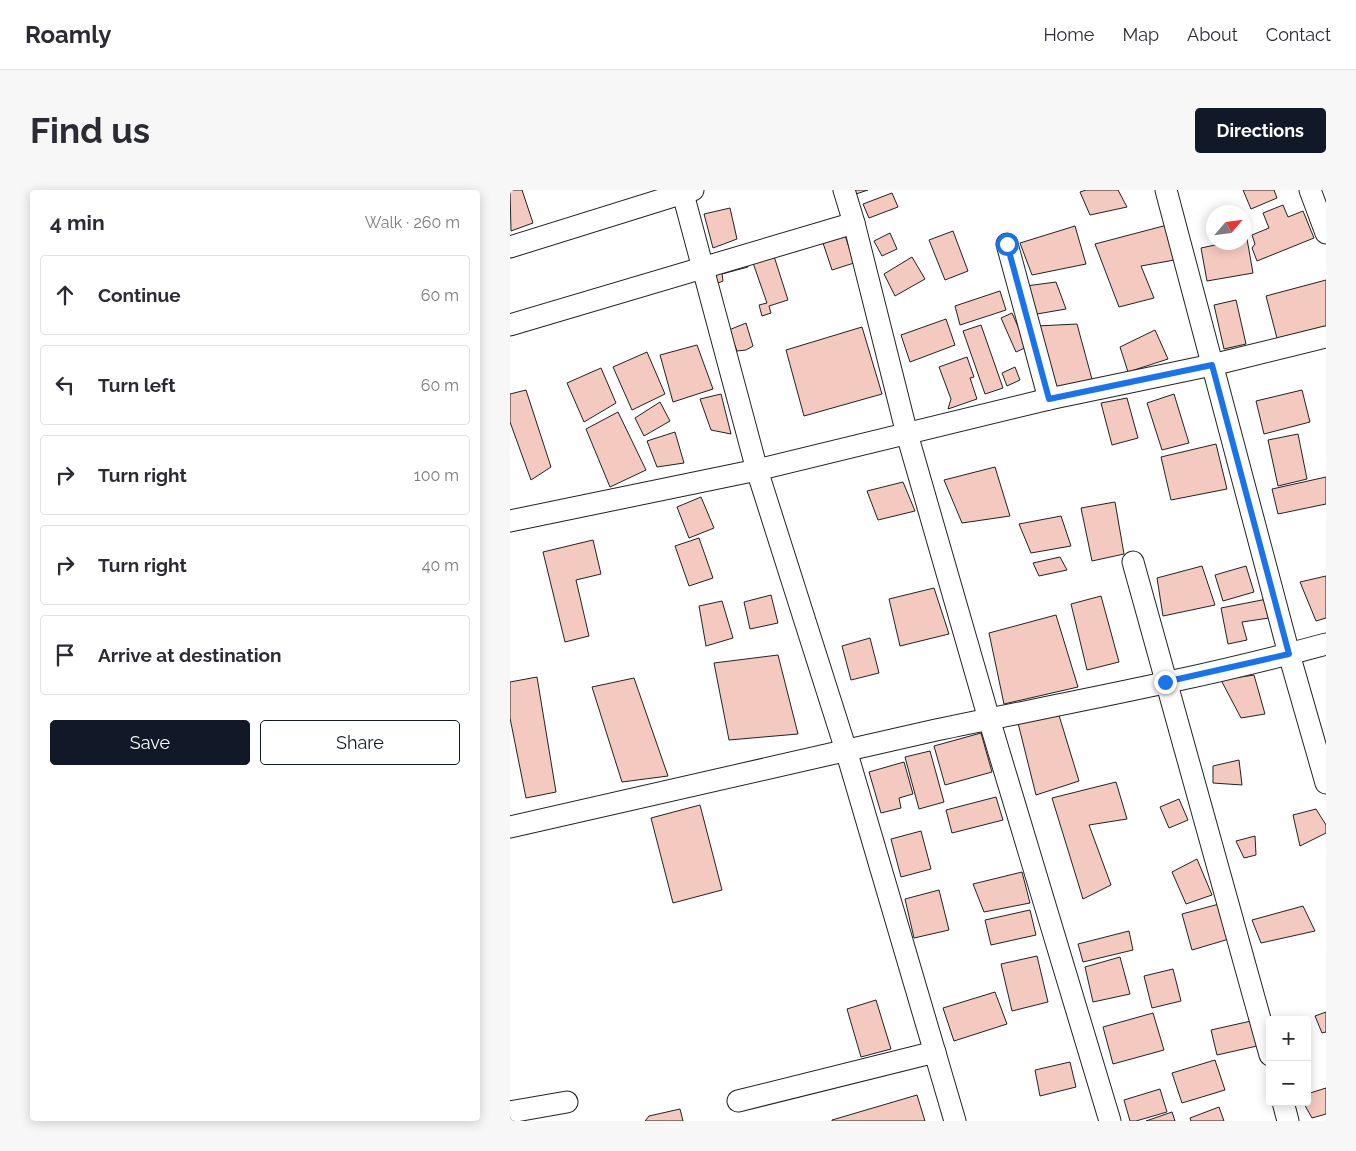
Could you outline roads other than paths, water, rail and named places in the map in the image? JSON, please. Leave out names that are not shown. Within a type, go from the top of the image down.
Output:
[{"type":"street","points":[[844,190],[907,434],[1110,1121]]},
{"type":"street","points":[[1166,190],[1289,654],[1326,782]]},
{"type":"street","points":[[1310,190],[1326,233]]},
{"type":"street","points":[[510,248],[686,191],[702,269],[757,470],[846,750],[955,1121]]},
{"type":"street","points":[[510,325],[854,223]]},
{"type":"street","points":[[1007,244],[1049,399]]},
{"type":"street","points":[[510,521],[757,470],[1049,399],[1212,365],[1326,337]]},
{"type":"street","points":[[1132,562],[1266,1040]]},
{"type":"street","points":[[510,827],[846,750],[1165,682],[1326,644]]},
{"type":"street","points":[[738,1100],[935,1052]]},
{"type":"street","points":[[510,1112],[567,1102]]},
{"type":"street","points":[[1284,1106],[1288,1121]]}]
